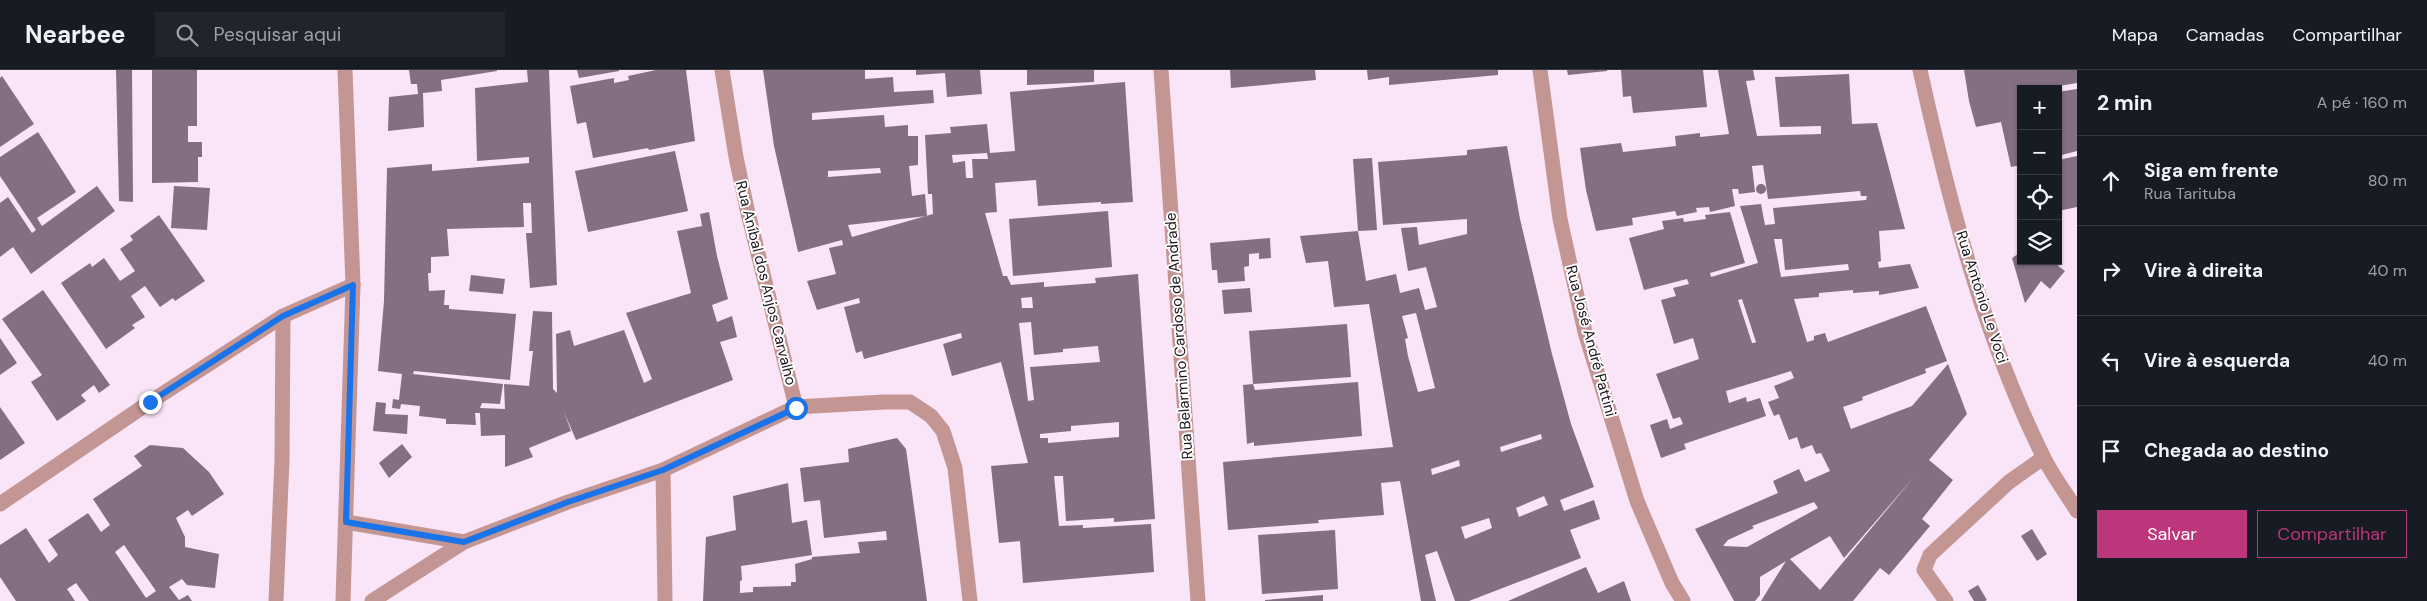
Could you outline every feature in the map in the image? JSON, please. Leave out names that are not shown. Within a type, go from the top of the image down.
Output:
[{"type":"street","points":[[343,601],[353,285],[345,70]]},
{"type":"street","name":"Rua Aníbal dos Anjos Carvalho","points":[[722,70],[745,201],[796,408]]},
{"type":"street","name":"Rua Belarmino Cardoso de Andrade","points":[[1161,70],[1198,601]]},
{"type":"street","name":"Rua José André Pattini","points":[[1540,70],[1560,219],[1586,332],[1637,501],[1672,583],[1683,601]]},
{"type":"street","name":"Rua Antônio Le Voci","points":[[1920,70],[1941,166],[1997,352],[2043,458],[2077,511]]},
{"type":"street","points":[[0,504],[150,402],[283,316],[353,285]]},
{"type":"street","points":[[276,601],[282,460],[283,316]]},
{"type":"street","points":[[372,601],[464,542],[568,502],[663,470],[796,408],[910,402],[930,416],[942,431],[955,468],[970,601]]},
{"type":"street","points":[[1946,601],[1924,570],[1930,555],[2008,482],[2043,458]]},
{"type":"street","points":[[663,470],[665,601]]},
{"type":"street","points":[[346,522],[464,542]]},
{"type":"building","points":[[116,70],[132,70],[133,202],[119,201]]},
{"type":"building","points":[[152,70],[197,70],[197,126],[188,126],[188,142],[202,142],[202,157],[198,157],[198,182],[152,183]]},
{"type":"building","points":[[409,70],[497,71],[441,80],[442,91],[423,93],[424,127],[388,131],[389,97],[418,94],[417,84],[411,84]]},
{"type":"building","points":[[527,70],[549,70],[557,285],[530,288],[526,233],[532,233],[531,203],[523,203],[524,227],[447,229],[449,256],[431,257],[431,273],[428,273],[429,291],[445,290],[444,305],[449,305],[449,309],[516,314],[510,380],[414,371],[413,374],[503,384],[500,404],[482,403],[480,408],[505,409],[504,384],[529,386],[533,351],[529,351],[533,311],[552,312],[553,389],[557,393],[556,334],[570,330],[574,346],[624,330],[644,383],[652,379],[626,313],[691,293],[677,231],[702,226],[700,214],[709,212],[717,256],[728,299],[712,305],[717,322],[732,316],[737,337],[720,342],[733,380],[576,440],[564,412],[571,431],[529,448],[533,457],[505,467],[505,435],[481,436],[480,413],[475,413],[476,425],[446,424],[446,419],[419,416],[420,406],[401,404],[400,409],[392,408],[393,399],[399,400],[402,374],[378,371],[384,301],[387,168],[432,164],[432,171],[529,163],[529,157],[477,161],[475,88],[528,82]]},
{"type":"building","points":[[577,70],[619,70],[619,71],[579,78]]},
{"type":"building","points":[[656,70],[686,70],[695,141],[593,158],[586,122],[577,124],[570,86],[614,78],[614,83],[629,80],[628,76]]},
{"type":"building","points":[[763,70],[865,70],[865,79],[893,77],[894,92],[933,90],[934,103],[812,113],[812,120],[884,115],[885,127],[908,125],[908,136],[918,136],[918,165],[909,166],[912,196],[925,194],[927,216],[933,214],[932,194],[928,194],[925,135],[951,133],[950,127],[987,124],[990,153],[1015,151],[1010,92],[1125,82],[1133,202],[1038,206],[1036,180],[1008,182],[995,183],[997,212],[985,213],[1003,276],[1007,276],[1011,285],[1044,282],[1044,287],[1096,283],[1095,278],[1138,274],[1155,519],[1114,522],[1114,518],[1066,521],[1063,476],[1054,476],[1059,526],[1083,525],[1083,528],[1151,524],[1154,572],[1023,583],[1020,541],[999,543],[991,466],[1028,463],[1001,362],[952,376],[943,344],[962,338],[961,333],[864,359],[862,351],[856,353],[844,307],[860,303],[859,298],[817,310],[807,281],[836,274],[829,248],[843,245],[842,240],[798,252],[774,146]],"holes":[[[987,153],[988,159],[972,159],[973,178],[966,178],[965,161],[953,163],[952,155]],[[880,168],[881,173],[828,177],[828,171]],[[925,216],[852,237],[848,225]],[[1032,297],[1033,308],[1022,308],[1021,298]],[[1031,322],[1034,355],[1063,352],[1063,349],[1098,346],[1100,362],[1030,367],[1034,400],[1028,401],[1019,323]],[[1119,422],[1119,437],[1048,443],[1048,438],[1040,438],[1040,434],[1071,431],[1071,426]]]},
{"type":"building","points":[[916,70],[980,70],[982,94],[947,97],[945,73],[916,75]]},
{"type":"building","points":[[1027,70],[1094,70],[1094,82],[1027,85]]},
{"type":"building","points":[[1230,70],[1315,70],[1316,80],[1231,88]]},
{"type":"building","points":[[1367,70],[1498,70],[1498,75],[1389,85],[1389,77],[1368,80]]},
{"type":"building","points":[[1567,70],[1607,70],[1607,71],[1568,75]]},
{"type":"building","points":[[1621,70],[1703,70],[1707,107],[1633,113],[1631,96],[1623,97]]},
{"type":"building","points":[[1718,70],[1753,70],[1755,80],[1746,81],[1757,136],[1821,134],[1821,126],[1780,127],[1775,77],[1849,74],[1852,124],[1877,123],[1905,229],[1879,231],[1881,261],[1878,262],[1879,268],[1910,264],[1919,288],[1879,295],[1879,291],[1853,293],[1853,290],[1819,293],[1819,297],[1794,299],[1807,342],[1814,340],[1814,336],[1825,333],[1828,342],[1926,306],[1947,361],[1925,369],[1926,373],[1862,397],[1863,400],[1843,407],[1851,429],[1912,406],[1948,364],[1967,414],[1929,460],[1953,480],[1922,519],[1930,526],[1889,575],[1880,568],[1853,601],[1761,601],[1786,561],[1760,577],[1760,595],[1755,601],[1734,601],[1695,529],[1778,493],[1773,481],[1799,469],[1805,482],[1830,471],[1821,453],[1816,454],[1812,445],[1801,449],[1797,437],[1789,440],[1779,414],[1774,416],[1768,402],[1779,398],[1774,386],[1794,378],[1791,371],[1726,391],[1729,403],[1746,397],[1747,402],[1760,398],[1766,416],[1684,444],[1686,449],[1661,458],[1650,425],[1667,419],[1670,429],[1683,424],[1680,417],[1673,419],[1656,374],[1699,359],[1693,338],[1674,344],[1661,300],[1676,296],[1673,288],[1689,284],[1687,279],[1644,290],[1629,238],[1664,229],[1662,221],[1683,218],[1684,222],[1706,219],[1705,215],[1730,212],[1745,263],[1710,273],[1711,277],[1758,263],[1740,206],[1761,204],[1765,225],[1775,224],[1773,208],[1866,200],[1867,196],[1861,196],[1860,191],[1768,199],[1763,165],[1752,166],[1755,192],[1739,194],[1738,189],[1732,189],[1735,206],[1710,212],[1709,207],[1696,208],[1697,212],[1677,216],[1675,211],[1632,218],[1633,225],[1596,231],[1586,190],[1580,148],[1621,143],[1623,152],[1676,146],[1675,136],[1700,133],[1700,137],[1729,134]],"holes":[[[1774,239],[1782,239],[1785,270],[1848,264],[1849,270],[1781,277]],[[1742,299],[1756,342],[1754,343],[1752,343],[1738,300]],[[1914,477],[1820,590],[1790,559],[1830,536],[1844,558]],[[1814,502],[1818,508],[1747,547],[1723,546],[1728,540],[1754,528],[1752,526]]]},
{"type":"building","points":[[1964,70],[2077,70],[2077,83],[2062,86],[2017,85],[2017,166],[2011,167],[2001,122],[1976,127]]},
{"type":"building","points":[[2,76],[34,124],[0,147],[0,78]]},
{"type":"building","points":[[2077,89],[2077,151],[2062,155],[2062,130],[2062,91]]},
{"type":"building","points":[[38,132],[76,192],[37,218],[42,226],[97,186],[115,211],[31,274],[13,247],[0,257],[0,203],[8,197],[32,233],[36,230],[0,176],[0,157]]},
{"type":"building","points":[[1507,146],[1520,219],[1552,354],[1571,424],[1594,487],[1560,500],[1564,511],[1594,500],[1600,519],[1570,530],[1581,558],[1469,601],[1455,601],[1437,551],[1425,555],[1436,601],[1421,601],[1400,481],[1381,483],[1384,515],[1318,520],[1319,523],[1228,530],[1223,462],[1393,447],[1369,304],[1334,307],[1328,261],[1306,263],[1300,236],[1358,231],[1366,281],[1396,274],[1400,293],[1419,288],[1425,310],[1437,307],[1426,267],[1408,271],[1401,228],[1417,227],[1419,245],[1467,234],[1467,219],[1383,225],[1378,162],[1467,155],[1467,150]],"holes":[[[1416,313],[1435,388],[1418,392],[1408,356],[1405,339],[1408,338],[1402,316]],[[1541,434],[1542,439],[1501,452],[1500,447]],[[1459,460],[1460,466],[1432,475],[1431,469]],[[1544,496],[1548,505],[1519,517],[1516,508]],[[1489,518],[1492,528],[1465,539],[1461,527]]]},
{"type":"building","points":[[675,151],[688,211],[588,232],[575,171]]},
{"type":"building","points":[[2077,156],[2077,207],[2062,210],[2062,175],[2062,159]]},
{"type":"building","points":[[1372,158],[1377,230],[1358,231],[1353,159]]},
{"type":"building","points":[[1761,184],[1766,189],[1761,194],[1756,189]]},
{"type":"building","points":[[174,186],[210,188],[207,230],[171,228]]},
{"type":"building","points":[[1108,211],[1112,267],[1013,276],[1009,219]]},
{"type":"building","points":[[159,215],[205,281],[175,301],[173,298],[160,307],[145,286],[131,296],[145,317],[132,325],[135,328],[106,349],[61,283],[90,263],[92,267],[104,258],[120,281],[135,271],[120,249],[133,240],[130,236]]},
{"type":"building","points":[[1270,238],[1271,258],[1259,259],[1259,253],[1249,254],[1249,266],[1244,267],[1245,281],[1218,283],[1217,270],[1212,270],[1210,243]]},
{"type":"building","points":[[2017,255],[2017,265],[2059,265],[2065,271],[2050,289],[2041,281],[2025,303],[2012,258]]},
{"type":"building","points":[[471,275],[505,279],[503,294],[469,291]]},
{"type":"building","points":[[1250,288],[1252,312],[1224,314],[1222,290]]},
{"type":"building","points":[[43,290],[110,385],[99,393],[94,385],[81,395],[86,401],[57,421],[31,382],[42,375],[2,319]]},
{"type":"building","points":[[1347,324],[1351,377],[1253,384],[1249,331]]},
{"type":"building","points":[[0,338],[17,363],[0,375]]},
{"type":"building","points":[[1358,382],[1362,436],[1254,446],[1254,442],[1247,444],[1243,385],[1253,384],[1255,390]]},
{"type":"building","points":[[376,402],[386,403],[385,414],[408,415],[407,434],[373,431]]},
{"type":"building","points":[[0,407],[25,443],[0,460]]},
{"type":"building","points":[[897,438],[906,449],[927,601],[703,601],[706,537],[736,530],[733,496],[788,483],[792,523],[807,520],[812,555],[741,566],[742,580],[740,581],[740,593],[753,592],[753,587],[791,586],[791,582],[796,582],[795,564],[812,559],[812,557],[860,553],[858,542],[887,540],[886,531],[824,538],[820,500],[804,502],[800,468],[849,462],[848,449]]},
{"type":"building","points":[[402,444],[412,457],[389,478],[379,463]]},
{"type":"building","points":[[150,445],[183,448],[209,472],[224,494],[192,516],[188,510],[176,518],[185,537],[185,547],[219,554],[215,588],[187,585],[182,579],[169,587],[179,600],[188,595],[192,601],[89,601],[76,583],[67,589],[75,601],[16,601],[0,577],[0,545],[26,528],[49,563],[58,555],[48,540],[88,513],[101,532],[110,525],[93,499],[142,466],[134,456]],"holes":[[[124,545],[156,591],[146,598],[115,552]]]},
{"type":"building","points":[[2032,529],[2047,554],[2037,561],[2021,536]]},
{"type":"building","points":[[1335,530],[1338,589],[1262,594],[1258,535]]},
{"type":"building","points":[[1586,567],[1598,593],[1624,581],[1631,601],[1508,601]]},
{"type":"building","points":[[1978,585],[1987,600],[1974,601],[1968,591]]},
{"type":"building","points":[[1323,595],[1323,601],[1265,601],[1265,600]]},
{"type":"route","points":[[150,402],[283,316],[353,285],[346,522],[464,542],[568,502],[663,470],[796,408]]}]
